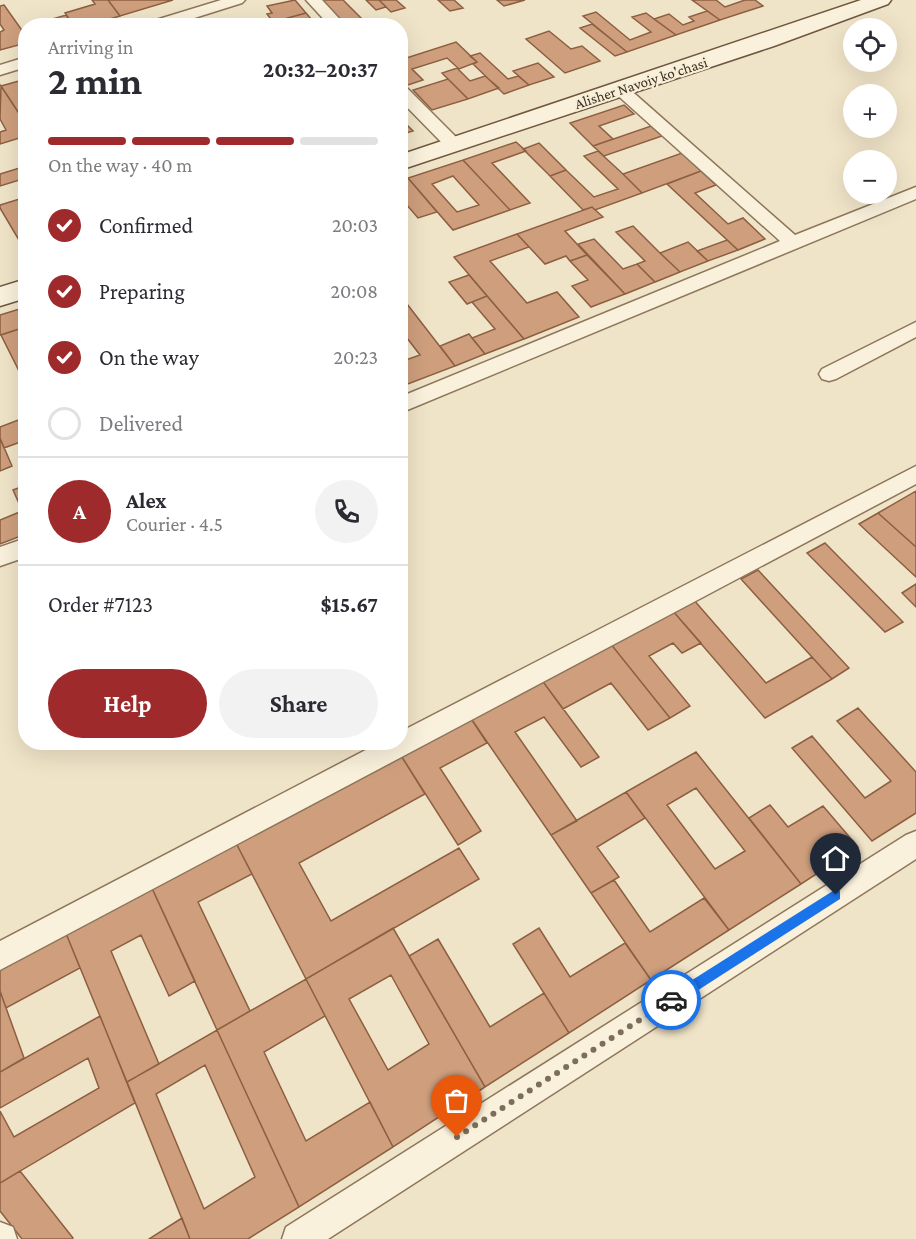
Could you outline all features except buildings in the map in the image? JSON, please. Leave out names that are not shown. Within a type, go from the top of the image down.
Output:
[{"type":"main road","name":"Alisher Navoiy ko'chasi","points":[[408,160],[621,90],[874,1]]},
{"type":"main road","points":[[0,297],[18,291]]},
{"type":"street","points":[[178,0],[189,14]]},
{"type":"street","points":[[176,18],[237,0]]},
{"type":"street","points":[[314,0],[331,18]]},
{"type":"street","points":[[0,70],[18,64]]},
{"type":"street","points":[[621,90],[793,243]]},
{"type":"street","points":[[408,98],[454,145]]},
{"type":"street","points":[[408,403],[916,192]]},
{"type":"street","points":[[829,374],[916,328]]},
{"type":"street","points":[[408,741],[916,474]]},
{"type":"street","points":[[0,557],[18,550]]},
{"type":"street","points":[[0,956],[391,750]]},
{"type":"street","points":[[298,1239],[916,844]]},
{"type":"way so far","points":[[457,1137],[671,1000]]},
{"type":"route","points":[[671,1000],[836,895]]}]
